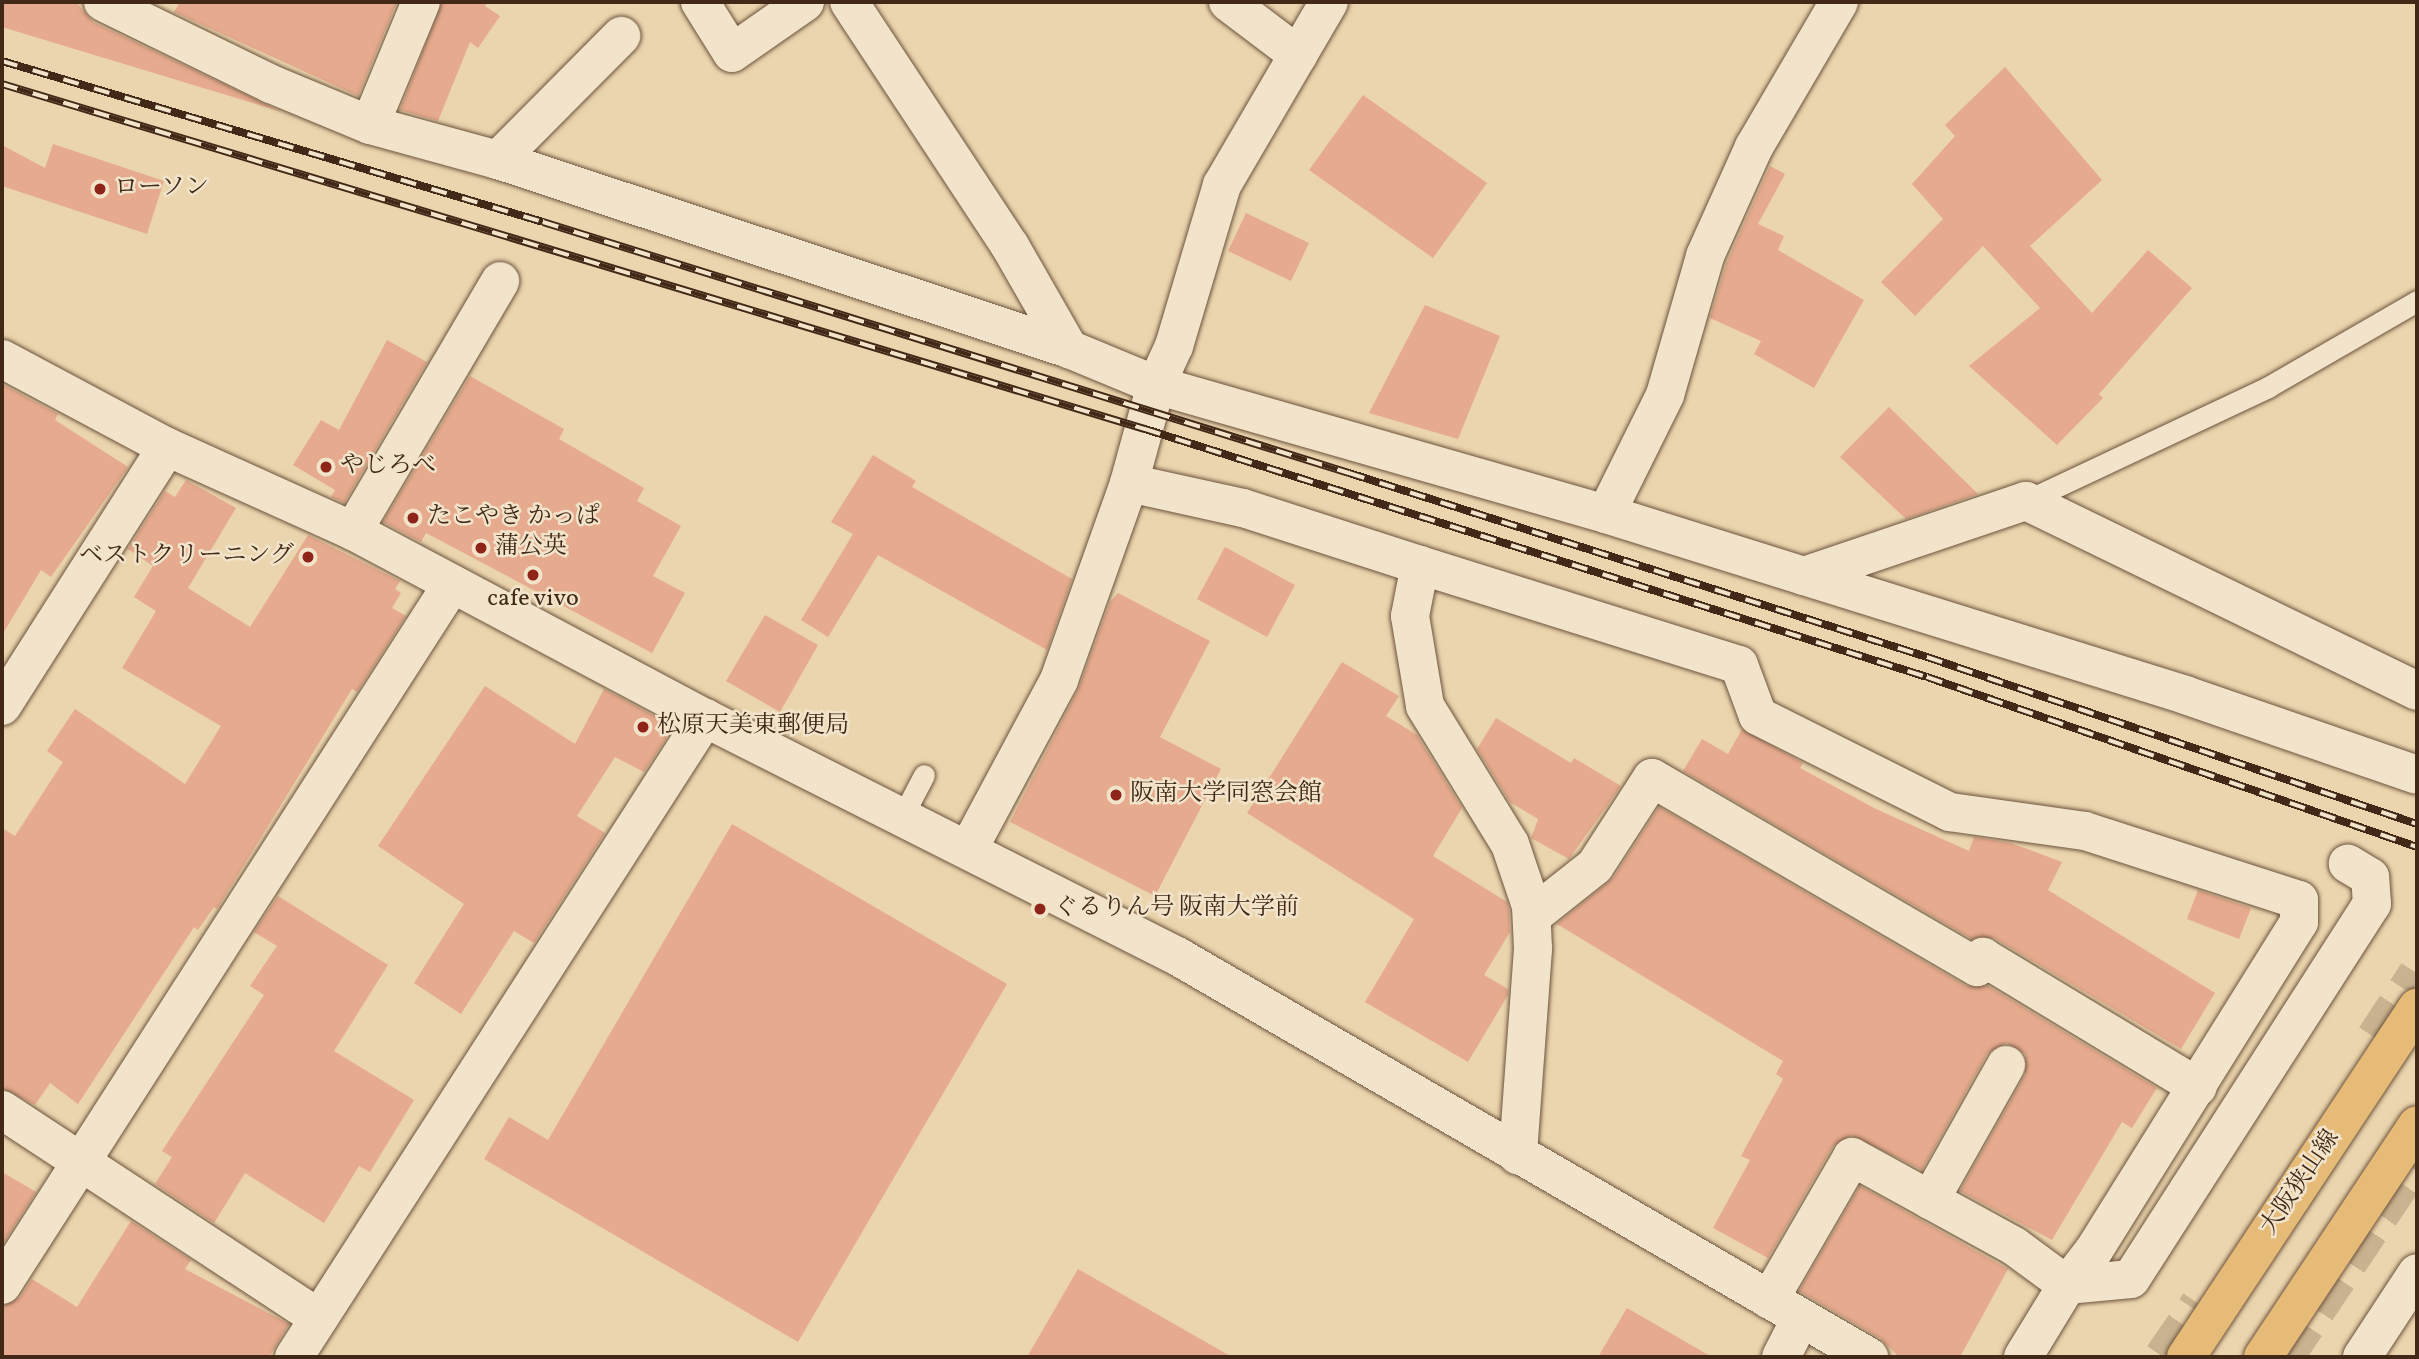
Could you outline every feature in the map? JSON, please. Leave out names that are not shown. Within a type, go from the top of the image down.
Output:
[{"type":"main road","name":"大阪狭山線","points":[[2186,1357],[2417,1008]]},
{"type":"main road","points":[[2263,1357],[2417,1125]]},
{"type":"street","points":[[103,2],[271,84],[370,125],[498,160],[1069,349],[1156,385],[1606,514],[2185,695],[2417,775]]},
{"type":"street","points":[[370,125],[421,2]]},
{"type":"street","points":[[700,2],[732,53],[805,2]]},
{"type":"street","points":[[849,2],[1010,246],[1069,349]]},
{"type":"street","points":[[969,848],[1059,680],[1129,483],[1156,385],[1174,346],[1222,185],[1329,2]]},
{"type":"street","points":[[1606,514],[1665,395],[1705,256],[1721,219],[1754,147],[1839,2]]},
{"type":"street","points":[[1232,3],[1298,55]]},
{"type":"street","points":[[498,160],[621,36]]},
{"type":"street","points":[[353,531],[500,281]]},
{"type":"street","points":[[2,359],[167,447],[353,531],[705,718],[969,848],[1177,956],[1869,1357]]},
{"type":"street","points":[[2,706],[167,447]]},
{"type":"street","points":[[1129,483],[1243,508],[1739,665],[1758,716],[1950,812],[2085,831],[2299,900],[2299,922],[2198,1087],[2067,1285],[2023,1357]]},
{"type":"street","points":[[1804,576],[2026,501],[2417,691]]},
{"type":"street","points":[[1420,565],[1410,616],[1425,706],[1510,844],[1532,916],[1518,1155]]},
{"type":"street","points":[[2,1285],[452,584]]},
{"type":"street","points":[[294,1357],[705,718]]},
{"type":"street","points":[[1532,916],[1595,866],[1652,778],[1977,967],[1983,957],[2198,1087]]},
{"type":"street","points":[[1781,1357],[1785,1309],[1852,1157],[2014,1246],[2067,1285],[2131,1279],[2372,904],[2370,877],[2348,864]]},
{"type":"street","points":[[1930,1200],[2006,1065]]},
{"type":"street","points":[[2,1110],[319,1318]]},
{"type":"street","points":[[2362,1357],[2417,1273]]},
{"type":"lane","points":[[2026,501],[2268,387],[2417,301]]},
{"type":"lane","points":[[903,815],[924,775]]},
{"type":"building","points":[[2,2],[76,2],[93,22],[282,112],[2,27]]},
{"type":"building","points":[[180,2],[397,2],[358,96],[174,12]]},
{"type":"building","points":[[442,2],[487,2],[485,6],[500,16],[478,48],[470,42],[438,121],[400,110]]},
{"type":"building","points":[[2005,67],[2102,180],[2030,246],[2092,313],[2148,250],[2192,288],[2099,394],[2103,398],[2057,445],[1969,366],[2040,308],[1983,246],[1915,316],[1881,282],[1943,219],[1912,184],[1955,136],[1945,125]]},
{"type":"building","points":[[1363,95],[1487,183],[1433,258],[1309,170]]},
{"type":"building","name":"ローソン","points":[[53,144],[164,181],[147,234],[2,186],[2,145],[45,168]]},
{"type":"building","points":[[1770,166],[1785,174],[1758,224],[1784,236],[1778,250],[1864,300],[1814,388],[1754,354],[1761,341],[1710,318],[1726,264]]},
{"type":"building","points":[[1246,213],[1309,243],[1291,281],[1228,251]]},
{"type":"building","points":[[1425,305],[1500,336],[1458,439],[1369,413]]},
{"type":"building","points":[[387,340],[427,362],[344,503],[331,497],[335,490],[293,465],[321,420],[339,430]]},
{"type":"building","points":[[470,376],[564,429],[559,439],[644,488],[637,501],[681,526],[653,576],[685,593],[652,653],[426,533],[421,542],[383,522]]},
{"type":"building","points":[[2,384],[58,414],[55,420],[128,467],[51,577],[41,570],[2,635]]},
{"type":"building","points":[[1889,407],[1978,494],[1906,519],[1840,457]]},
{"type":"building","points":[[873,455],[916,481],[912,487],[1072,579],[1047,650],[878,555],[828,637],[801,620],[853,534],[831,522]]},
{"type":"building","points":[[186,480],[236,508],[188,588],[250,627],[308,535],[400,581],[395,589],[401,593],[392,608],[406,616],[357,692],[352,689],[217,909],[214,907],[198,930],[194,927],[78,1104],[50,1083],[35,1105],[2,1088],[2,828],[15,836],[63,762],[47,751],[75,709],[185,784],[221,726],[122,668],[156,611],[134,597],[153,566],[128,549],[165,491],[175,497]]},
{"type":"building","points":[[1225,547],[1295,585],[1267,637],[1197,599]]},
{"type":"building","name":"阪南大学同窓会館","points":[[1118,593],[1210,641],[1160,737],[1221,769],[1155,896],[1010,822],[1078,690],[1110,602]]},
{"type":"building","points":[[765,615],[818,645],[780,712],[726,681]]},
{"type":"building","points":[[1342,662],[1399,696],[1386,716],[1417,735],[1462,808],[1433,856],[1507,902],[1510,932],[1484,975],[1508,989],[1508,995],[1468,1062],[1365,1002],[1414,919],[1247,813]]},
{"type":"building","points":[[485,686],[575,744],[604,689],[664,721],[658,733],[667,737],[644,772],[615,757],[577,816],[605,833],[534,943],[514,931],[461,1014],[414,983],[464,904],[378,846]]},
{"type":"building","points":[[1496,718],[1571,763],[1574,758],[1621,786],[1569,859],[1531,838],[1538,819],[1510,802],[1477,749]]},
{"type":"building","points":[[1742,729],[1803,763],[1800,768],[1876,809],[1969,851],[1974,837],[2011,843],[2062,862],[2048,890],[2215,993],[2181,1049],[1994,938],[1972,939],[1683,771],[1702,739],[1728,754]]},
{"type":"building","points":[[1659,807],[1966,986],[1988,986],[2157,1088],[2132,1128],[2122,1122],[2052,1240],[1960,1191],[2025,1075],[2025,1054],[2006,1043],[1987,1054],[1922,1170],[1851,1135],[1833,1146],[1768,1258],[1713,1228],[1750,1160],[1741,1156],[1783,1079],[1776,1074],[1783,1061],[1557,924],[1613,878]]},
{"type":"building","points":[[732,824],[1007,984],[798,1342],[484,1159],[509,1117],[548,1140]]},
{"type":"building","points":[[2198,890],[2251,908],[2239,939],[2187,919]]},
{"type":"building","points":[[278,896],[388,965],[334,1051],[414,1100],[370,1172],[359,1166],[324,1223],[245,1173],[214,1223],[155,1184],[172,1157],[162,1151],[264,995],[250,986],[277,946],[254,932]]},
{"type":"building","points":[[2,1172],[36,1192],[2,1245]]},
{"type":"building","points":[[1860,1186],[2008,1269],[1960,1357],[1899,1357],[1880,1338],[1799,1291]]},
{"type":"building","points":[[131,1221],[191,1260],[185,1269],[289,1324],[269,1357],[2,1357],[2,1307],[20,1297],[32,1279],[77,1307]]},
{"type":"building","points":[[1078,1269],[1232,1357],[1027,1357]]},
{"type":"building","points":[[1627,1308],[1712,1357],[1598,1357]]},
{"type":"tunnel","points":[[2375,1038],[2417,974]]},
{"type":"tunnel","points":[[2285,1357],[2417,1160]]},
{"type":"tunnel","points":[[2163,1357],[2199,1304]]},
{"type":"railway","points":[[2,61],[543,222],[1349,473],[1927,657],[2417,824]]},
{"type":"railway","points":[[2,84],[1145,429],[1927,677],[2417,847]]},
{"type":"place","name":"ローソン","points":[[100,189]]},
{"type":"place","name":"やじろべ","points":[[326,467]]},
{"type":"place","name":"たこやき かっぱ","points":[[413,518]]},
{"type":"place","name":"蒲公英","points":[[481,548]]},
{"type":"place","name":"ベストクリーニング","points":[[308,557]]},
{"type":"place","name":"cafe vivo","points":[[533,575]]},
{"type":"place","name":"松原天美東郵便局","points":[[643,727]]},
{"type":"place","name":"阪南大学同窓会館","points":[[1116,795]]},
{"type":"place","name":"ぐるりん号 阪南大学前","points":[[1040,909]]}]
